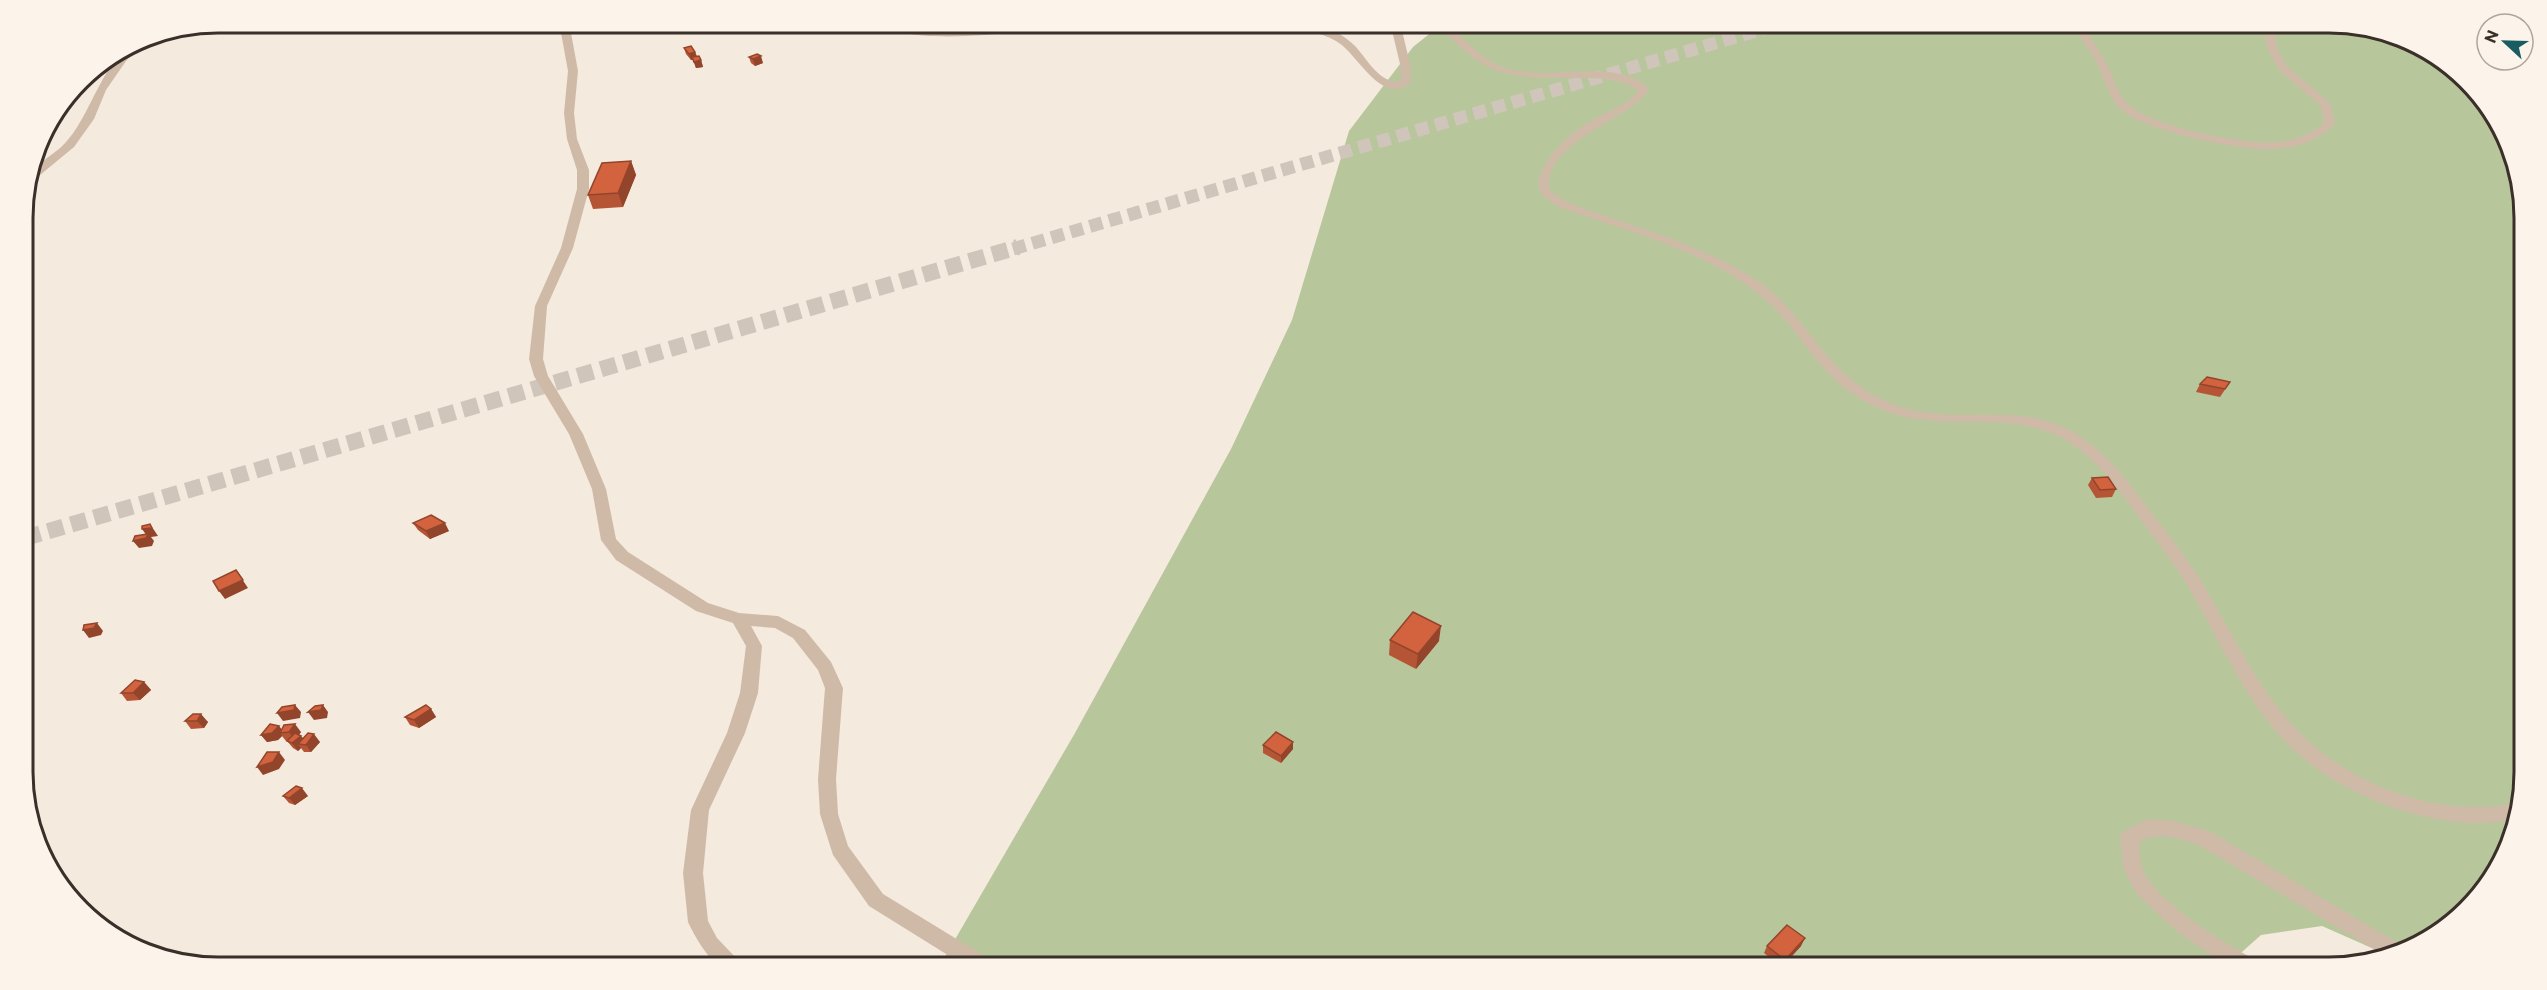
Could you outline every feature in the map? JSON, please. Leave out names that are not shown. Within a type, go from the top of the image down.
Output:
[{"type":"street","points":[[566,33],[573,71],[569,114],[572,139],[583,170],[584,189],[567,248],[541,306],[536,359],[541,376],[576,434],[599,489],[609,540],[622,556],[702,607],[739,619],[778,622],[799,634],[825,667],[834,688],[826,779],[829,814],[840,849],[876,900],[968,957]]},
{"type":"street","points":[[925,33],[956,35],[974,33]]},
{"type":"street","points":[[1328,33],[1356,51],[1371,72],[1385,84],[1395,87],[1406,82],[1397,33]]},
{"type":"street","points":[[1452,33],[1480,59],[1503,71],[1539,75],[1611,76],[1638,83],[1644,89],[1642,95],[1622,110],[1599,120],[1575,138],[1557,156],[1547,172],[1543,186],[1546,193],[1566,206],[1718,264],[1750,281],[1769,296],[1793,321],[1830,370],[1853,388],[1883,405],[1901,412],[1934,417],[2027,421],[2055,429],[2075,439],[2096,455],[2125,487],[2185,569],[2253,688],[2283,729],[2325,766],[2372,792],[2418,808],[2461,815],[2509,812]]},
{"type":"street","points":[[2082,33],[2100,60],[2127,111],[2169,128],[2275,146],[2310,137],[2323,131],[2330,123],[2326,105],[2283,68],[2273,50],[2270,38],[2272,33]]},
{"type":"street","points":[[39,171],[70,145],[89,119],[101,90],[120,61]]},
{"type":"street","points":[[722,957],[710,944],[698,922],[693,873],[700,810],[736,732],[749,693],[754,646],[739,619]]},
{"type":"street","points":[[2230,957],[2184,926],[2146,891],[2134,873],[2129,838],[2148,827],[2173,829],[2202,837],[2389,947]]},
{"type":"green space","points":[[1430,33],[2341,33],[2389,43],[2432,64],[2468,96],[2483,115],[2495,136],[2510,182],[2514,218],[2514,772],[2510,808],[2504,832],[2495,854],[2476,885],[2442,919],[2400,943],[2378,951],[2322,926],[2261,935],[2236,957],[945,957],[1075,733],[1231,449],[1292,320],[1349,131],[1413,47]]},
{"type":"building","points":[[691,46],[695,52],[689,54],[684,48]]},
{"type":"building","points":[[757,54],[761,56],[753,59],[749,57]]},
{"type":"building","points":[[699,56],[701,60],[694,62],[692,57]]},
{"type":"building","points":[[631,161],[618,193],[588,195],[602,163]]},
{"type":"building","points":[[2207,377],[2230,382],[2225,389],[2200,384]]},
{"type":"building","points":[[2108,477],[2116,489],[2100,490],[2092,478]]},
{"type":"building","points":[[431,515],[445,523],[426,531],[413,523]]},
{"type":"building","points":[[150,524],[152,528],[142,529],[142,526]]},
{"type":"building","points":[[148,534],[146,538],[133,541],[135,536]]},
{"type":"building","points":[[236,570],[243,580],[219,591],[213,581]]},
{"type":"building","points":[[1413,612],[1441,626],[1418,654],[1390,640]]},
{"type":"building","points":[[97,623],[94,628],[83,630],[84,625]]},
{"type":"building","points":[[135,680],[144,682],[133,693],[121,693]]},
{"type":"building","points":[[295,705],[294,710],[277,713],[282,707]]},
{"type":"building","points":[[323,705],[321,710],[308,712],[315,706]]},
{"type":"building","points":[[426,705],[431,709],[414,720],[405,717]]},
{"type":"building","points":[[193,714],[201,714],[197,721],[185,721]]},
{"type":"building","points":[[270,724],[279,726],[272,733],[261,735]]},
{"type":"building","points":[[295,724],[289,732],[280,733],[284,725]]},
{"type":"building","points":[[1276,732],[1293,742],[1281,756],[1263,745]]},
{"type":"building","points":[[295,733],[301,736],[292,743],[287,741]]},
{"type":"building","points":[[308,733],[314,734],[306,745],[298,744]]},
{"type":"building","points":[[267,752],[279,752],[273,762],[257,767]]},
{"type":"building","points":[[296,786],[302,788],[289,798],[283,796]]},
{"type":"building","points":[[1787,925],[1805,938],[1788,957],[1781,957],[1767,946]]},
{"type":"tunnel","points":[[1013,249],[1749,33]]},
{"type":"tunnel","points":[[33,536],[1018,247]]}]
